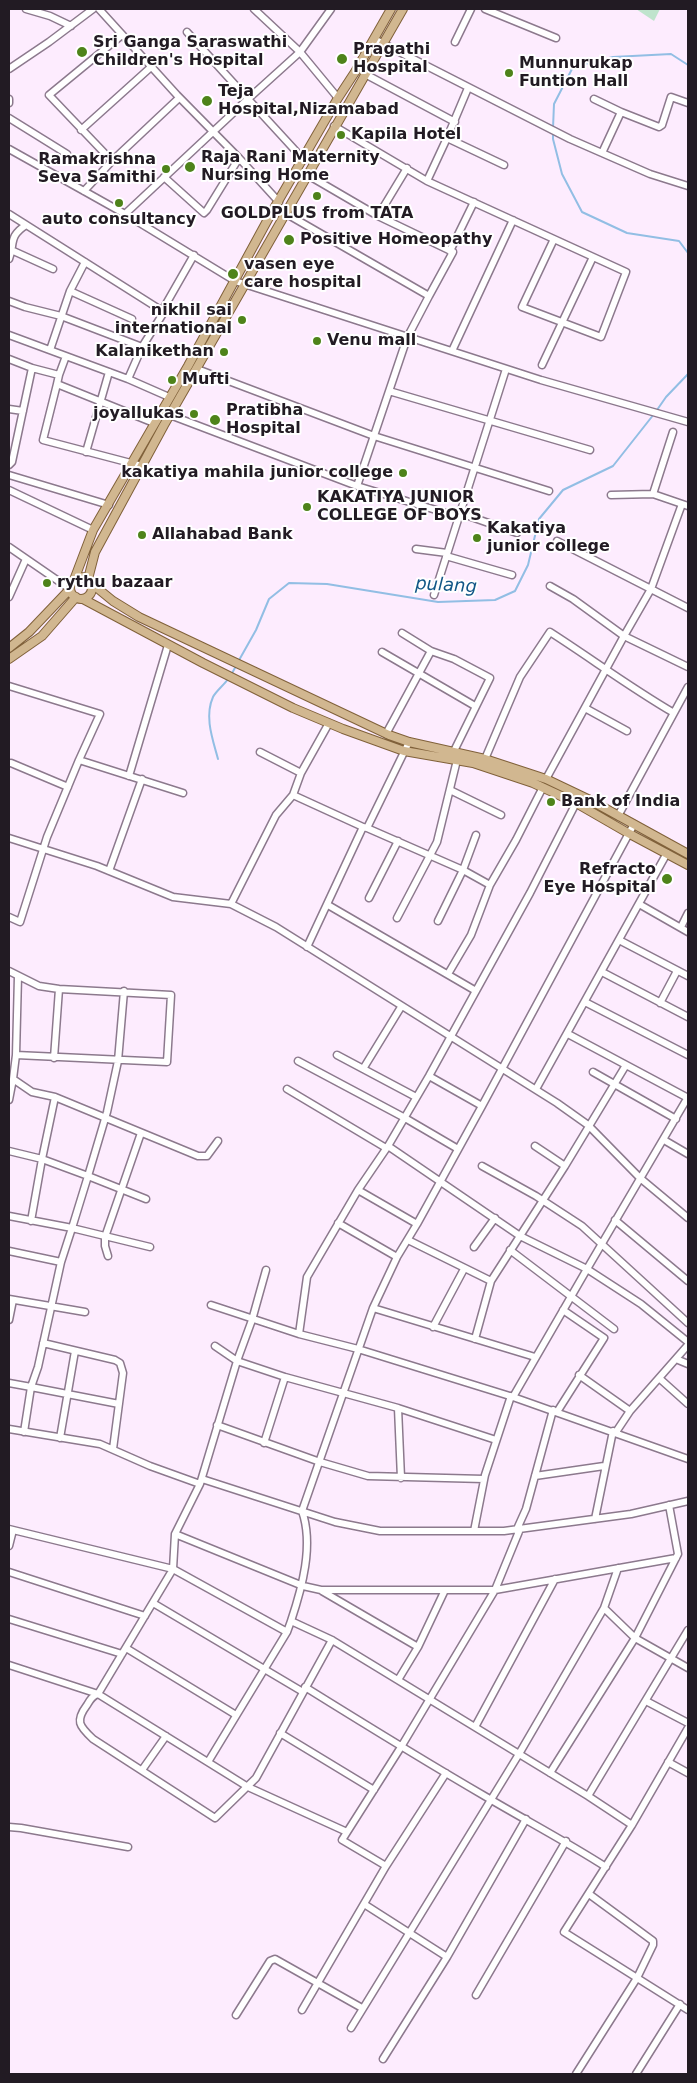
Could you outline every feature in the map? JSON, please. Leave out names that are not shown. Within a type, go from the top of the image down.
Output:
[{"type":"main road","points":[[9,648],[29,632],[70,589],[93,530],[109,505],[130,464],[338,98],[391,9]]},
{"type":"main road","points":[[9,659],[42,636],[79,598],[91,593],[90,581],[95,552],[306,174],[403,9]]},
{"type":"main road","points":[[74,580],[80,577],[90,581],[113,601],[139,617],[386,734],[409,742],[485,759],[618,816],[688,854]]},
{"type":"main road","points":[[70,589],[79,598],[255,690],[329,723],[404,751],[495,768],[544,783],[628,834],[688,865]]},
{"type":"street","points":[[26,9],[50,16],[70,26]]},
{"type":"street","points":[[9,68],[93,9]]},
{"type":"street","points":[[99,9],[179,98],[239,158],[279,202]]},
{"type":"street","points":[[254,9],[300,52],[338,98]]},
{"type":"street","points":[[126,214],[300,52],[331,9]]},
{"type":"street","points":[[455,42],[471,9]]},
{"type":"street","points":[[486,9],[556,38]]},
{"type":"street","points":[[187,32],[304,160]]},
{"type":"street","points":[[112,161],[49,95],[122,35]]},
{"type":"street","points":[[374,39],[602,154],[650,174],[688,186]]},
{"type":"street","points":[[82,130],[151,67]]},
{"type":"street","points":[[365,74],[454,122]]},
{"type":"street","points":[[428,181],[468,88]]},
{"type":"street","points":[[594,99],[621,112],[659,126],[662,125],[672,97],[688,103]]},
{"type":"street","points":[[84,191],[112,161],[179,98]]},
{"type":"street","points":[[602,154],[621,112]]},
{"type":"street","points":[[9,118],[67,154]]},
{"type":"street","points":[[334,126],[428,181],[626,272],[600,337],[562,324],[522,307],[554,239]]},
{"type":"street","points":[[447,138],[504,165]]},
{"type":"street","points":[[9,149],[126,214],[235,281],[506,369],[688,422]]},
{"type":"street","points":[[164,177],[204,212],[239,158]]},
{"type":"street","points":[[378,216],[407,168]]},
{"type":"street","points":[[306,174],[378,216],[453,252],[408,338],[356,486]]},
{"type":"street","points":[[450,251],[474,202]]},
{"type":"street","points":[[285,213],[429,296]]},
{"type":"street","points":[[9,214],[162,311]]},
{"type":"street","points":[[452,351],[513,220]]},
{"type":"street","points":[[9,259],[11,243],[18,230],[26,225]]},
{"type":"street","points":[[11,250],[53,269]]},
{"type":"street","points":[[128,378],[142,347],[164,312],[162,311],[194,255]]},
{"type":"street","points":[[542,365],[593,257]]},
{"type":"street","points":[[50,350],[70,291],[85,262]]},
{"type":"street","points":[[70,291],[132,318]]},
{"type":"street","points":[[9,301],[24,308],[61,316],[142,347]]},
{"type":"street","points":[[9,335],[128,378],[169,397]]},
{"type":"street","points":[[66,356],[58,375],[43,440],[142,466]]},
{"type":"street","points":[[9,359],[58,375]]},
{"type":"street","points":[[9,465],[12,462],[12,442],[23,411],[32,368]]},
{"type":"street","points":[[197,369],[374,436],[549,491]]},
{"type":"street","points":[[434,595],[506,369]]},
{"type":"street","points":[[86,452],[109,372]]},
{"type":"street","points":[[57,384],[154,423]]},
{"type":"street","points":[[389,391],[590,450]]},
{"type":"street","points":[[9,408],[23,411]]},
{"type":"street","points":[[170,415],[356,486],[517,533]]},
{"type":"street","points":[[653,494],[673,432]]},
{"type":"street","points":[[9,475],[109,505]]},
{"type":"street","points":[[9,490],[93,530]]},
{"type":"street","points":[[448,974],[471,935],[490,885],[651,589],[685,505],[653,494],[611,496]]},
{"type":"street","points":[[557,541],[688,608]]},
{"type":"street","points":[[9,547],[70,589]]},
{"type":"street","points":[[416,549],[447,555],[512,575]]},
{"type":"street","points":[[9,597],[12,585],[26,559]]},
{"type":"street","points":[[550,586],[574,599],[624,636],[688,667]]},
{"type":"street","points":[[485,759],[520,678],[550,632],[607,669],[638,692],[674,713]]},
{"type":"street","points":[[402,633],[431,651],[454,658],[490,678],[454,751]]},
{"type":"street","points":[[130,776],[168,645]]},
{"type":"street","points":[[386,734],[431,651]]},
{"type":"street","points":[[382,652],[475,706]]},
{"type":"street","points":[[9,686],[100,714],[43,849],[20,922],[9,917]]},
{"type":"street","points":[[618,816],[688,688]]},
{"type":"street","points":[[585,708],[627,732]]},
{"type":"street","points":[[231,904],[276,815],[293,795],[301,773],[329,723]]},
{"type":"street","points":[[307,947],[409,742]]},
{"type":"street","points":[[260,752],[301,773]]},
{"type":"street","points":[[80,760],[183,793]]},
{"type":"street","points":[[397,918],[430,857],[436,842],[457,760]]},
{"type":"street","points":[[11,763],[68,787]]},
{"type":"street","points":[[108,871],[142,780]]},
{"type":"street","points":[[450,790],[500,815]]},
{"type":"street","points":[[293,795],[463,870],[490,885]]},
{"type":"street","points":[[299,1334],[307,1277],[358,1190],[387,1147],[429,1076],[576,803]]},
{"type":"street","points":[[208,1762],[287,1632],[291,1621],[303,1586],[307,1532],[302,1511],[345,1393],[373,1308],[397,1256],[408,1240],[482,1106],[634,824]]},
{"type":"street","points":[[438,921],[463,870],[476,835]]},
{"type":"street","points":[[9,838],[108,871],[173,897],[231,904],[307,947],[536,1089],[588,1126],[640,1178],[688,1218]]},
{"type":"street","points":[[369,898],[398,841]]},
{"type":"street","points":[[536,1089],[667,853]]},
{"type":"street","points":[[639,904],[688,932]]},
{"type":"street","points":[[328,905],[476,991]]},
{"type":"street","points":[[681,928],[688,913]]},
{"type":"street","points":[[619,940],[688,976]]},
{"type":"street","points":[[9,971],[39,986],[59,989],[124,991],[170,995],[167,1062],[16,1055]]},
{"type":"street","points":[[660,1003],[677,971]]},
{"type":"street","points":[[602,972],[688,1017]]},
{"type":"street","points":[[9,1100],[16,1055],[18,976]]},
{"type":"street","points":[[54,1058],[59,989]]},
{"type":"street","points":[[24,1432],[31,1387],[61,1262],[105,1119],[118,1061],[124,991]]},
{"type":"street","points":[[585,1002],[688,1055]]},
{"type":"street","points":[[363,1069],[401,1007]]},
{"type":"street","points":[[474,1531],[484,1479],[512,1397],[688,1098],[568,1034]]},
{"type":"street","points":[[337,1055],[416,1097]]},
{"type":"street","points":[[298,1061],[458,1149]]},
{"type":"street","points":[[475,1339],[491,1281],[565,1166],[626,1065]]},
{"type":"street","points":[[593,1072],[676,1119]]},
{"type":"street","points":[[429,1076],[482,1106]]},
{"type":"street","points":[[13,1079],[32,1092],[54,1097],[198,1156],[207,1156],[218,1141]]},
{"type":"street","points":[[287,1089],[387,1147],[520,1236],[586,1269],[641,1304],[688,1344],[630,1411],[615,1432],[604,1466],[595,1519]]},
{"type":"street","points":[[31,1221],[54,1097]]},
{"type":"street","points":[[108,1256],[105,1237],[141,1133]]},
{"type":"street","points":[[664,1140],[688,1154]]},
{"type":"street","points":[[535,1146],[565,1166]]},
{"type":"street","points":[[9,1151],[42,1159],[146,1199]]},
{"type":"street","points":[[482,1166],[582,1226],[688,1323]]},
{"type":"street","points":[[358,1190],[417,1224]]},
{"type":"street","points":[[9,1216],[72,1228],[150,1247]]},
{"type":"street","points":[[474,1247],[495,1218]]},
{"type":"street","points":[[615,1220],[688,1281]]},
{"type":"street","points":[[338,1223],[397,1256]]},
{"type":"street","points":[[408,1240],[464,1270],[491,1281]]},
{"type":"street","points":[[510,1250],[614,1329]]},
{"type":"street","points":[[9,1251],[61,1262]]},
{"type":"street","points":[[266,1270],[201,1482],[175,1534],[173,1569],[98,1694],[94,1695],[79,1716],[79,1722],[84,1731],[102,1746],[215,1818],[256,1778],[332,1640]]},
{"type":"street","points":[[434,1327],[464,1270]]},
{"type":"street","points":[[9,1320],[11,1299],[85,1312]]},
{"type":"street","points":[[211,1305],[252,1320],[358,1349],[512,1397],[688,1459]]},
{"type":"street","points":[[373,1308],[535,1358]]},
{"type":"street","points":[[386,1866],[342,1840],[430,1700],[495,1590],[526,1509],[555,1411],[604,1338],[563,1310]]},
{"type":"street","points":[[43,1343],[115,1360],[120,1363],[123,1373],[113,1449]]},
{"type":"street","points":[[215,1346],[237,1361],[285,1377],[398,1408],[496,1440]]},
{"type":"street","points":[[60,1438],[74,1350]]},
{"type":"street","points":[[676,1359],[688,1364]]},
{"type":"street","points":[[579,1374],[630,1411]]},
{"type":"street","points":[[264,1443],[285,1377]]},
{"type":"street","points":[[659,1378],[688,1404]]},
{"type":"street","points":[[9,1383],[119,1404]]},
{"type":"street","points":[[398,1408],[401,1478]]},
{"type":"street","points":[[217,1425],[320,1462],[368,1476],[484,1479]]},
{"type":"street","points":[[9,1430],[100,1444],[150,1466],[201,1482],[344,1525],[380,1531],[519,1529],[631,1514],[688,1501]]},
{"type":"street","points":[[535,1476],[604,1466]]},
{"type":"street","points":[[550,1773],[635,1638],[676,1558],[678,1552],[669,1505]]},
{"type":"street","points":[[9,1546],[11,1530],[173,1569],[287,1632]]},
{"type":"street","points":[[175,1534],[303,1586],[321,1590],[495,1590],[676,1558]]},
{"type":"street","points":[[350,2028],[519,1754],[604,1608],[618,1568]]},
{"type":"street","points":[[9,1572],[145,1616]]},
{"type":"street","points":[[475,1727],[555,1579]]},
{"type":"street","points":[[321,1590],[418,1647]]},
{"type":"street","points":[[398,1680],[418,1647],[445,1590]]},
{"type":"street","points":[[152,1603],[566,1841],[606,1867]]},
{"type":"street","points":[[604,1608],[635,1638],[688,1668]]},
{"type":"street","points":[[9,1619],[124,1651],[236,1715]]},
{"type":"street","points":[[291,1621],[332,1640],[588,1796],[632,1825]]},
{"type":"street","points":[[588,1796],[688,1630]]},
{"type":"street","points":[[9,1665],[98,1694],[248,1787],[347,1832]]},
{"type":"street","points":[[646,1701],[688,1723]]},
{"type":"street","points":[[688,1728],[632,1825],[564,1932],[688,2010]]},
{"type":"street","points":[[280,1733],[374,1790]]},
{"type":"street","points":[[142,1770],[166,1736]]},
{"type":"street","points":[[668,1762],[688,1773]]},
{"type":"street","points":[[302,2010],[319,1984],[386,1866],[446,1773]]},
{"type":"street","points":[[383,2059],[447,1957],[526,1819]]},
{"type":"street","points":[[9,1827],[128,1847]]},
{"type":"street","points":[[476,1995],[566,1841]]},
{"type":"street","points":[[576,2074],[637,1978],[652,1950],[653,1941],[589,1894]]},
{"type":"street","points":[[364,1904],[447,1957]]},
{"type":"street","points":[[236,2015],[272,1960],[278,1960],[362,2008]]},
{"type":"street","points":[[636,2074],[680,2004]]},
{"type":"green space","points":[[636,9],[660,9],[654,21]]},
{"type":"waterway","name":"pulang","points":[[553,128],[554,104],[573,67],[613,57],[671,54],[688,65]]},
{"type":"waterway","name":"pulang","points":[[553,133],[562,174],[582,212],[627,233],[679,241],[688,253]]},
{"type":"waterway","name":"pulang","points":[[657,410],[666,397],[688,374]]},
{"type":"waterway","name":"pulang","points":[[238,662],[256,630],[269,599],[289,583],[327,584],[438,602],[495,600],[515,591],[528,565],[539,519],[563,490],[613,466],[654,414]]},
{"type":"waterway","name":"pulang","points":[[231,675],[236,666]]},
{"type":"waterway","name":"pulang","points":[[218,759],[210,728],[209,712],[213,697],[228,679]]},
{"type":"place","name":"Sri Ganga Saraswathi Children's Hospital","points":[[82,52]]},
{"type":"place","name":"Pragathi Hospital","points":[[342,59]]},
{"type":"place","name":"Munnurukap Funtion Hall","points":[[509,73]]},
{"type":"place","name":"Teja Hospital,Nizamabad","points":[[207,101]]},
{"type":"place","name":"Kapila Hotel","points":[[341,135]]},
{"type":"place","name":"Raja Rani Maternity Nursing Home","points":[[190,167]]},
{"type":"place","name":"Ramakrishna Seva Samithi","points":[[166,169]]},
{"type":"place","name":"GOLDPLUS from TATA","points":[[317,196]]},
{"type":"place","name":"auto consultancy","points":[[119,203]]},
{"type":"place","name":"Positive Homeopathy","points":[[289,240]]},
{"type":"place","name":"vasen eye care hospital","points":[[233,274]]},
{"type":"place","name":"nikhil sai international","points":[[242,320]]},
{"type":"place","name":"Venu mall","points":[[317,341]]},
{"type":"place","name":"Kalanikethan","points":[[224,352]]},
{"type":"place","name":"Mufti","points":[[172,380]]},
{"type":"place","name":"joyallukas","points":[[194,414]]},
{"type":"place","name":"Pratibha Hospital","points":[[215,420]]},
{"type":"place","name":"kakatiya mahila junior college","points":[[403,473]]},
{"type":"place","name":"KAKATIYA JUNIOR COLLEGE OF BOYS","points":[[307,507]]},
{"type":"place","name":"Allahabad Bank","points":[[142,535]]},
{"type":"place","name":"Kakatiya junior college","points":[[477,538]]},
{"type":"place","name":"rythu bazaar","points":[[47,583]]},
{"type":"place","name":"Bank of India","points":[[551,802]]},
{"type":"place","name":"Refracto Eye Hospital","points":[[667,879]]}]
